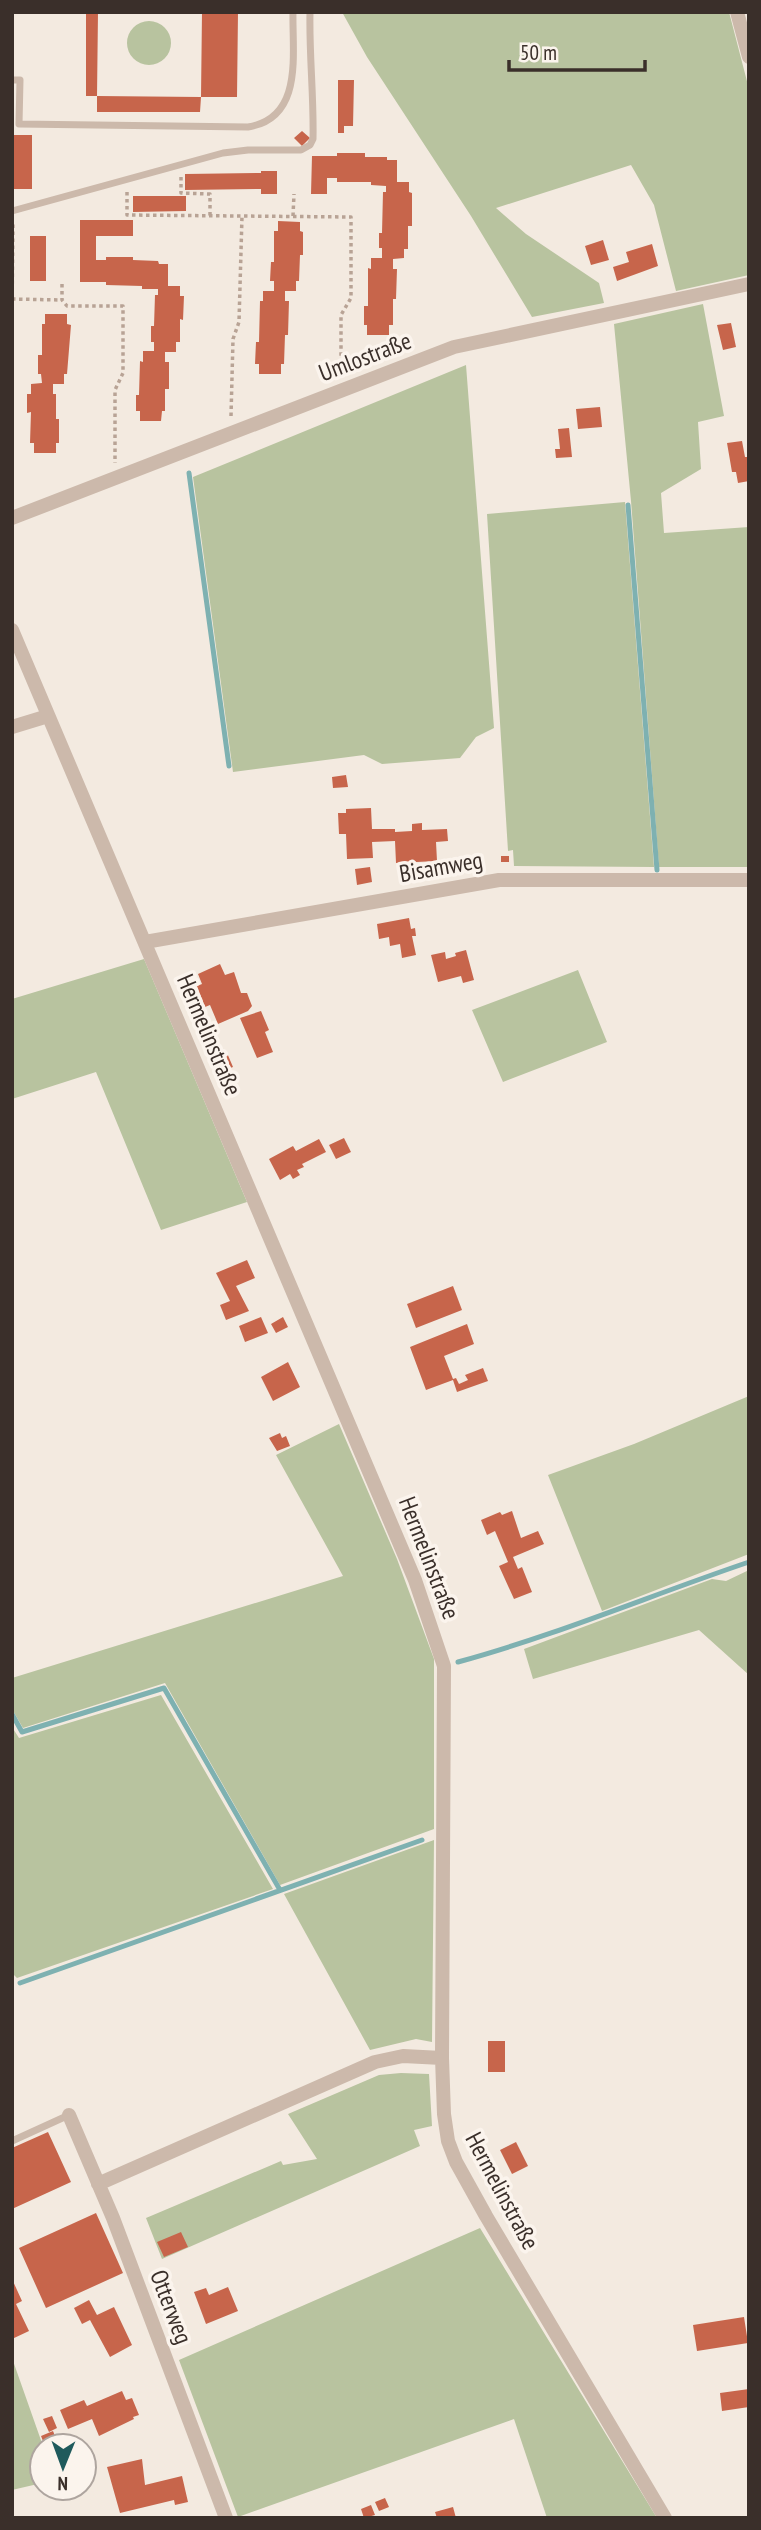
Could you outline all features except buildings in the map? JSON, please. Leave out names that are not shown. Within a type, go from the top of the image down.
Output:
[{"type":"street","points":[[737,12],[749,57]]},
{"type":"street","name":"Umlostraße","points":[[12,518],[454,347],[749,284]]},
{"type":"street","name":"Hermelinstraße","points":[[12,630],[415,1580],[444,1666],[442,2058],[447,2141],[493,2227],[665,2518]]},
{"type":"street","points":[[12,727],[48,716]]},
{"type":"street","name":"Bisamweg","points":[[145,942],[499,880],[749,880]]},
{"type":"street","points":[[98,2183],[375,2062],[403,2056],[442,2058]]},
{"type":"street","name":"Otterweg","points":[[69,2115],[98,2183],[226,2518]]},
{"type":"lane","points":[[12,80],[20,80],[19,124],[260,125],[275,116],[290,90],[293,12]]},
{"type":"lane","points":[[12,211],[236,151],[301,150],[310,145],[313,139],[314,88],[309,63],[310,12]]},
{"type":"lane","points":[[12,2141],[69,2115]]},
{"type":"path","points":[[182,164],[181,193],[211,194],[210,216]]},
{"type":"path","points":[[127,179],[127,215],[351,217],[351,299],[341,315],[341,391]]},
{"type":"path","points":[[293,216],[294,194]]},
{"type":"path","points":[[230,434],[233,339],[239,322],[242,216]]},
{"type":"path","points":[[12,221],[12,312]]},
{"type":"path","points":[[62,284],[62,300],[67,306],[123,306],[122,373],[115,390],[115,479]]},
{"type":"path","points":[[12,299],[62,300]]},
{"type":"green space","points":[[342,12],[729,12],[749,89],[749,275],[676,291],[654,205],[631,165],[496,208],[526,234],[599,283],[604,303],[532,317],[471,216],[367,57]]},
{"type":"green space","points":[[149,21],[158,22],[165,27],[170,34],[170,52],[165,59],[158,64],[149,65],[140,64],[133,59],[128,52],[127,43],[128,34],[133,27],[140,22]]},
{"type":"green space","points":[[703,304],[724,416],[698,422],[701,469],[661,493],[664,533],[749,527],[749,867],[659,867],[631,501],[614,324]]},
{"type":"green space","points":[[466,365],[494,728],[476,737],[460,758],[382,764],[364,755],[233,772],[193,477]]},
{"type":"green space","points":[[625,502],[654,867],[514,866],[513,850],[508,851],[487,514]]},
{"type":"green space","points":[[144,959],[247,1202],[161,1230],[96,1072],[12,1099],[12,999]]},
{"type":"green space","points":[[578,970],[607,1042],[503,1082],[472,1010]]},
{"type":"green space","points":[[749,1396],[749,1554],[602,1611],[548,1475],[634,1444]]},
{"type":"green space","points":[[339,1424],[397,1559],[434,1659],[434,1829],[280,1885],[165,1683],[23,1728],[12,1709],[12,1678],[343,1576],[276,1455]]},
{"type":"green space","points":[[749,1570],[749,1675],[699,1630],[533,1679],[524,1649],[712,1579],[726,1581]]},
{"type":"green space","points":[[161,1695],[273,1889],[17,1978],[12,1973],[12,1727],[19,1738]]},
{"type":"green space","points":[[434,1840],[432,2042],[416,2039],[370,2050],[284,1894]]},
{"type":"green space","points":[[429,2074],[432,2126],[414,2130],[420,2146],[162,2259],[146,2218],[281,2161],[283,2165],[317,2159],[288,2114],[379,2075]]},
{"type":"green space","points":[[480,2228],[657,2518],[547,2518],[514,2419],[238,2517],[179,2360]]},
{"type":"green space","points":[[12,2358],[38,2432],[28,2432],[28,2486],[12,2490]]},
{"type":"waterway","points":[[189,473],[229,766]]},
{"type":"waterway","points":[[628,505],[657,870]]},
{"type":"waterway","points":[[458,1662],[568,1627],[749,1562]]},
{"type":"waterway","points":[[12,1714],[22,1732],[164,1688],[280,1890]]},
{"type":"waterway","points":[[20,1983],[422,1840]]}]
